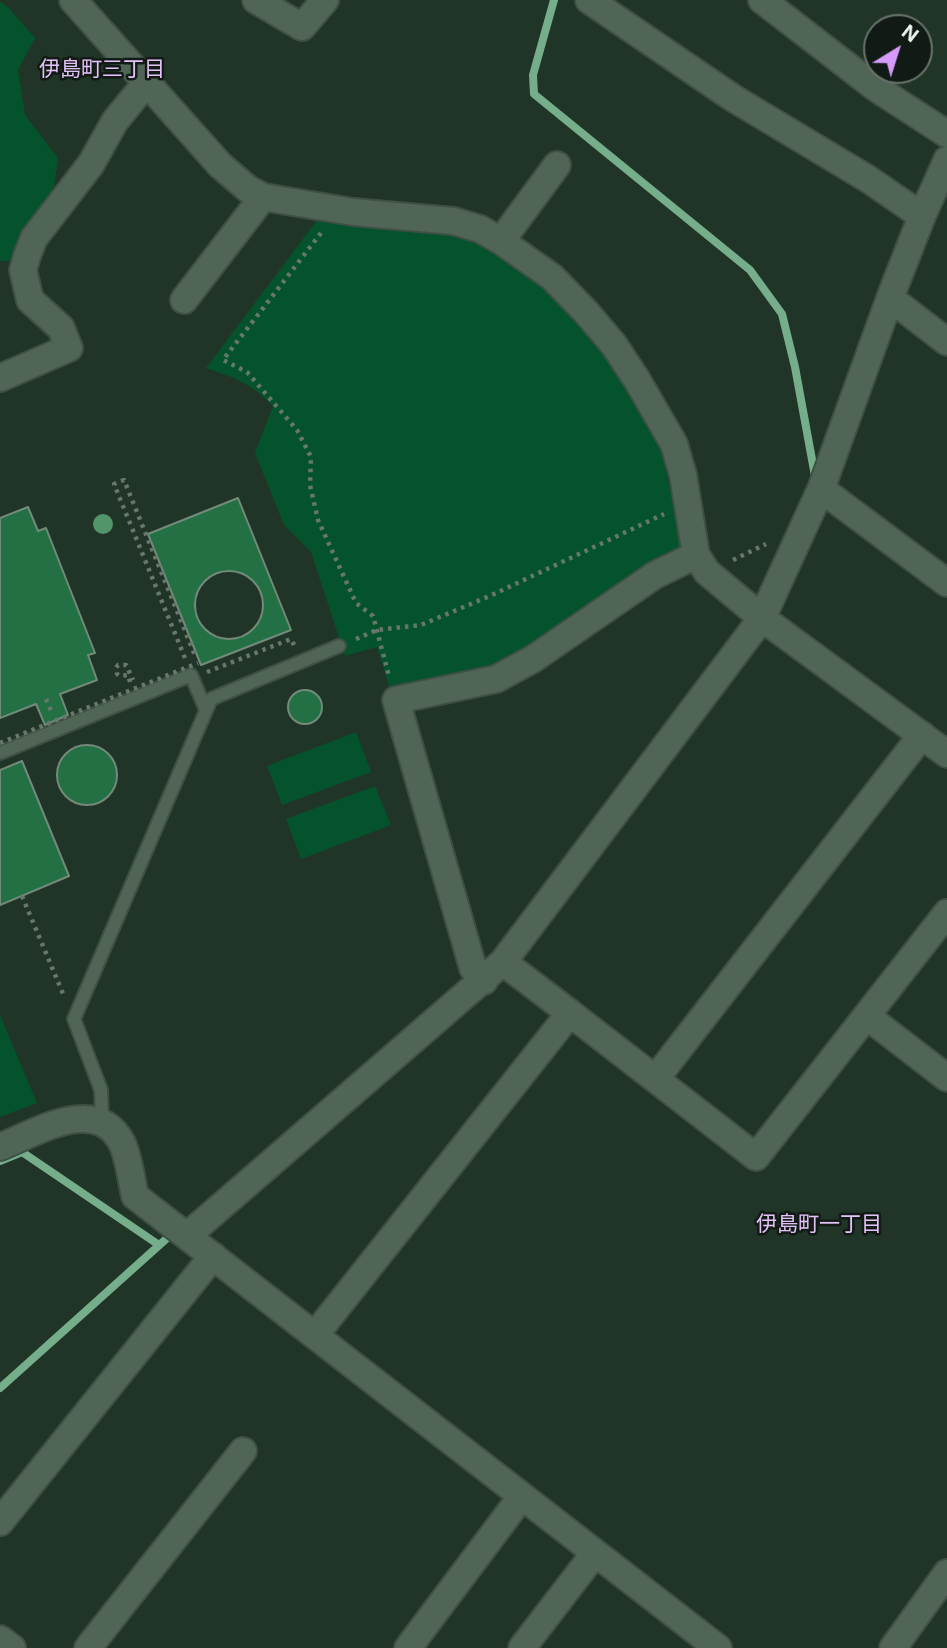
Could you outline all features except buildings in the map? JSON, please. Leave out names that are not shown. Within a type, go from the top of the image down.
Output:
[{"type":"street","points":[[73,0],[220,165],[248,189],[262,197],[339,210],[453,221],[480,229],[552,277],[614,345],[674,444],[701,563],[762,618],[947,754]]},
{"type":"street","points":[[256,0],[302,27],[325,0]]},
{"type":"street","points":[[589,0],[733,98],[868,179],[922,216]]},
{"type":"street","points":[[762,0],[877,88],[947,134]]},
{"type":"street","points":[[0,378],[69,348],[61,328],[30,300],[23,270],[27,256],[34,238],[91,164],[115,121],[147,82]]},
{"type":"street","points":[[182,1231],[484,981],[503,962],[762,618],[821,489],[890,298],[947,160]]},
{"type":"street","points":[[501,241],[557,165]]},
{"type":"street","points":[[184,300],[262,197]]},
{"type":"street","points":[[890,298],[947,342]]},
{"type":"street","points":[[821,489],[947,583]]},
{"type":"street","points":[[484,981],[473,968],[396,700],[496,678],[533,659],[655,575],[701,563]]},
{"type":"street","points":[[656,1078],[922,736]]},
{"type":"street","points":[[503,962],[757,1157],[947,913]]},
{"type":"street","points":[[315,1335],[570,1013]]},
{"type":"street","points":[[867,1017],[947,1079]]},
{"type":"street","points":[[0,1147],[71,1119],[102,1121],[122,1144],[135,1196],[718,1648]]},
{"type":"street","points":[[0,1522],[213,1256]]},
{"type":"street","points":[[88,1648],[243,1451]]},
{"type":"street","points":[[408,1648],[522,1496]]},
{"type":"street","points":[[522,1648],[595,1553]]},
{"type":"street","points":[[892,1648],[947,1573]]},
{"type":"street","points":[[0,1639],[12,1648]]},
{"type":"lane","points":[[102,1121],[101,1090],[74,1019],[205,710],[211,699],[344,644]]},
{"type":"lane","points":[[0,753],[198,669],[205,710]]},
{"type":"path","points":[[339,210],[223,360],[247,372],[298,430],[311,457],[310,485],[318,520],[356,603],[373,616],[396,700]]},
{"type":"path","points":[[198,669],[124,480],[114,484],[198,669],[203,674],[291,639],[301,662]]},
{"type":"path","points":[[344,644],[377,630],[421,625],[492,595],[656,516],[689,507]]},
{"type":"path","points":[[701,563],[783,536],[799,535]]},
{"type":"path","points":[[127,667],[120,664],[116,672],[120,676],[128,675]]},
{"type":"path","points":[[0,743],[198,669]]},
{"type":"path","points":[[22,896],[74,1019]]},
{"type":"green space","points":[[0,2],[8,7],[35,38],[18,70],[25,115],[58,158],[54,187],[21,240],[14,261],[0,261]]},
{"type":"green space","points":[[321,215],[454,232],[486,244],[553,291],[622,373],[660,438],[682,551],[493,672],[391,692],[377,647],[345,656],[311,552],[284,525],[255,453],[273,406],[242,382],[206,368]]},
{"type":"green space","points":[[356,732],[371,772],[282,805],[267,766]]},
{"type":"green space","points":[[375,786],[391,825],[301,859],[286,819]]},
{"type":"green space","points":[[0,1015],[37,1103],[0,1117]]},
{"type":"waterway","points":[[554,0],[533,75],[534,94],[750,270],[782,314],[795,367],[815,476]]},
{"type":"waterway","points":[[0,1161],[22,1152],[159,1245]]},
{"type":"waterway","points":[[0,1388],[175,1231]]},
{"type":"district","name":"伊島町三丁目","points":[[102,70]]},
{"type":"district","name":"伊島町一丁目","points":[[819,1225]]}]
